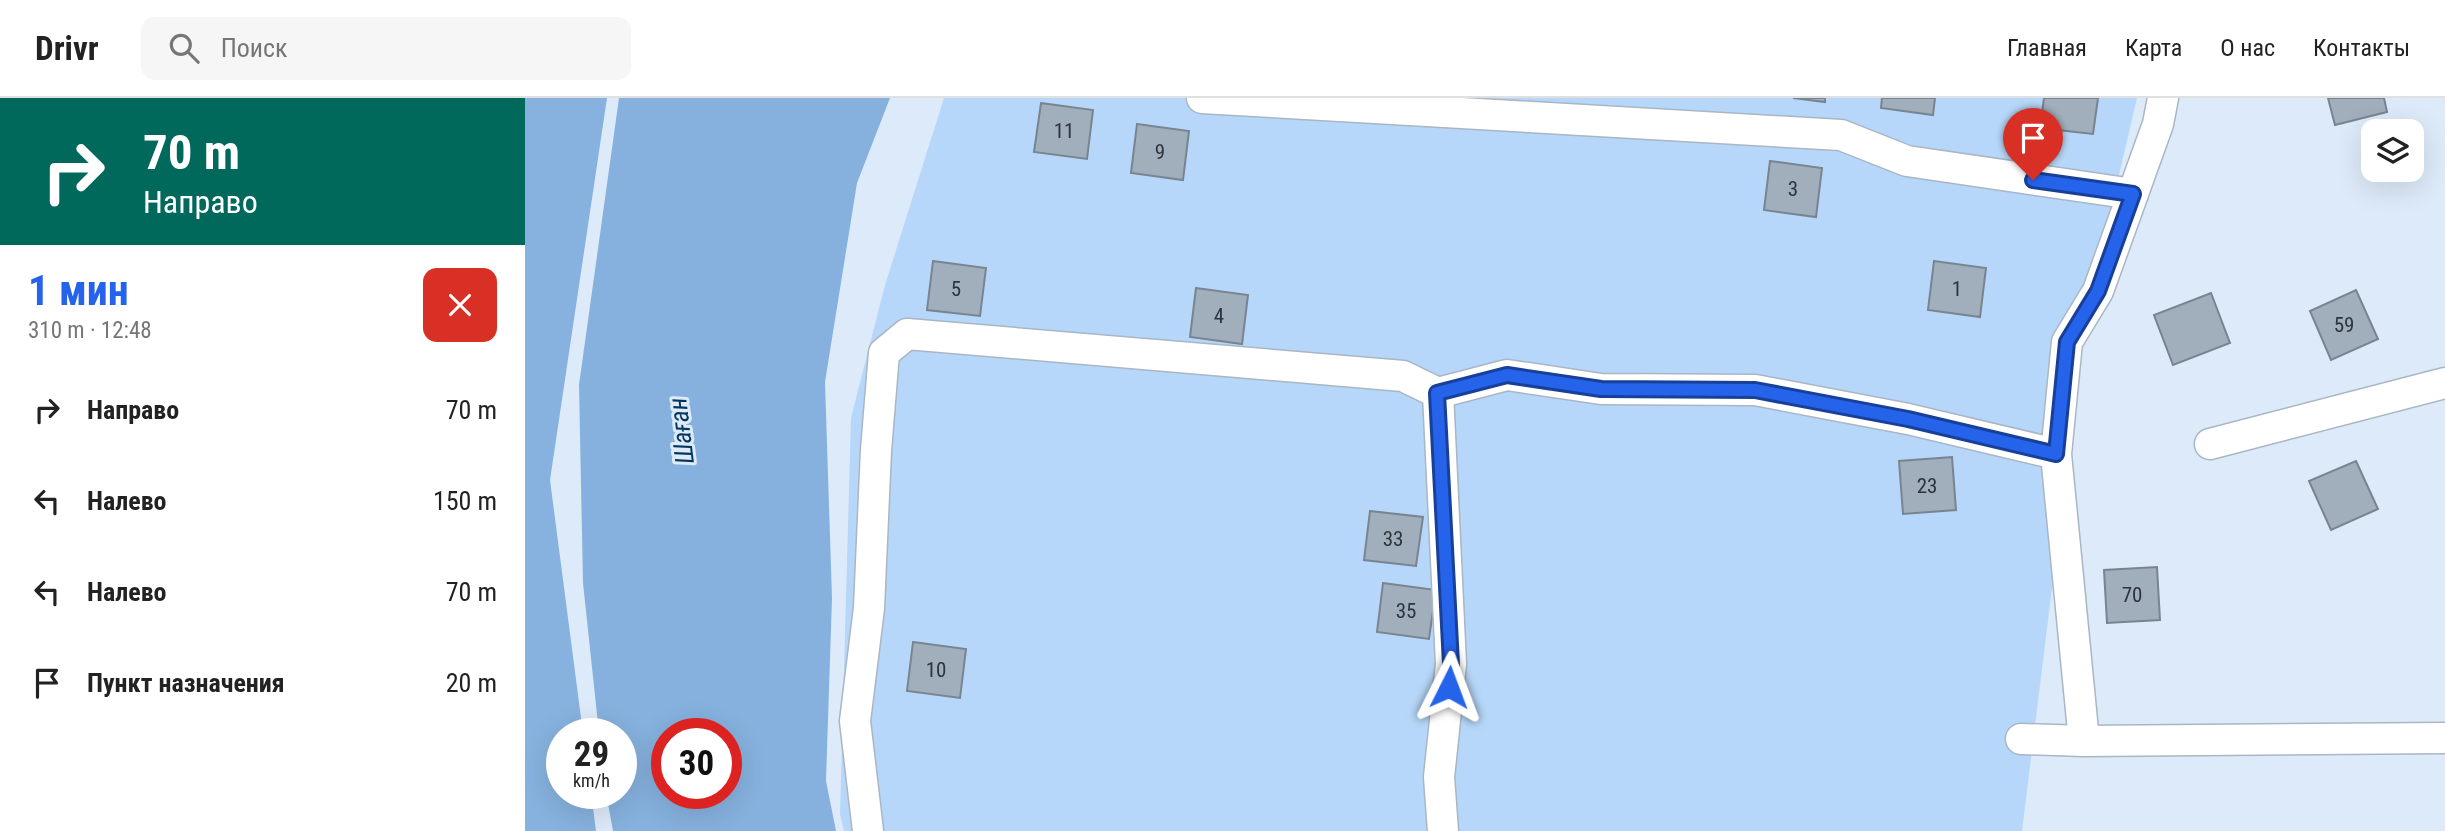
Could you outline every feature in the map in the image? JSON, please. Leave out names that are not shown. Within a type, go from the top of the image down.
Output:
[{"type":"street","points":[[1202,98],[1841,135],[1907,161],[2133,194]]},
{"type":"street","points":[[2084,741],[2056,454],[2067,342],[2098,291],[2158,124],[2163,98]]},
{"type":"street","points":[[868,831],[855,721],[869,608],[876,450],[884,353],[907,334],[1403,376],[1437,393],[1507,375],[1601,389],[1755,390],[1908,419],[2056,454]]},
{"type":"street","points":[[2210,444],[2445,383]]},
{"type":"street","points":[[1437,393],[1451,664],[1439,777],[1443,831]]},
{"type":"street","points":[[2021,739],[2084,741],[2445,738]]},
{"type":"shaded area","points":[[525,98],[607,98],[550,480],[581,718],[546,718],[546,809],[593,809],[596,831],[525,831]]},
{"type":"shaded area","points":[[944,98],[2137,98],[2085,320],[2022,831],[844,831],[840,814],[851,418],[885,285]]},
{"type":"water","name":"Шаған","points":[[619,98],[890,98],[857,183],[825,382],[832,598],[826,781],[836,831],[613,831],[609,809],[637,809],[637,718],[597,718],[583,583],[579,385]]},
{"type":"building","points":[[1793,98],[1825,98],[1825,102]]},
{"type":"building","points":[[1882,98],[1935,98],[1933,115],[1881,108]]},
{"type":"building","points":[[2044,98],[2098,98],[2093,134],[2040,128]]},
{"type":"building","points":[[2328,98],[2384,98],[2387,112],[2335,125]]},
{"type":"building","points":[[1041,103],[1093,110],[1087,159],[1034,152]]},
{"type":"building","points":[[1137,124],[1189,131],[1183,180],[1131,173]]},
{"type":"building","points":[[1770,161],[1822,168],[1816,217],[1764,210]]},
{"type":"building","points":[[933,261],[986,268],[980,316],[927,310]]},
{"type":"building","points":[[1934,261],[1986,268],[1980,317],[1928,310]]},
{"type":"building","points":[[1196,288],[1248,295],[1242,344],[1190,337]]},
{"type":"building","points":[[2356,290],[2378,339],[2331,360],[2310,311]]},
{"type":"building","points":[[2211,293],[2230,343],[2173,365],[2154,315]]},
{"type":"building","points":[[1952,457],[1956,510],[1903,514],[1899,461]]},
{"type":"building","points":[[2356,461],[2378,509],[2331,530],[2309,481]]},
{"type":"building","points":[[1370,511],[1423,517],[1416,566],[1364,560]]},
{"type":"building","points":[[2157,567],[2160,620],[2107,623],[2104,570]]},
{"type":"building","points":[[1383,583],[1436,590],[1429,639],[1377,632]]},
{"type":"building","points":[[913,642],[966,649],[960,698],[907,691]]},
{"type":"route","points":[[1449,687],[1451,664],[1437,393],[1507,375],[1601,389],[1755,390],[1908,419],[2056,454],[2067,342],[2098,291],[2133,194],[2033,180]]}]
